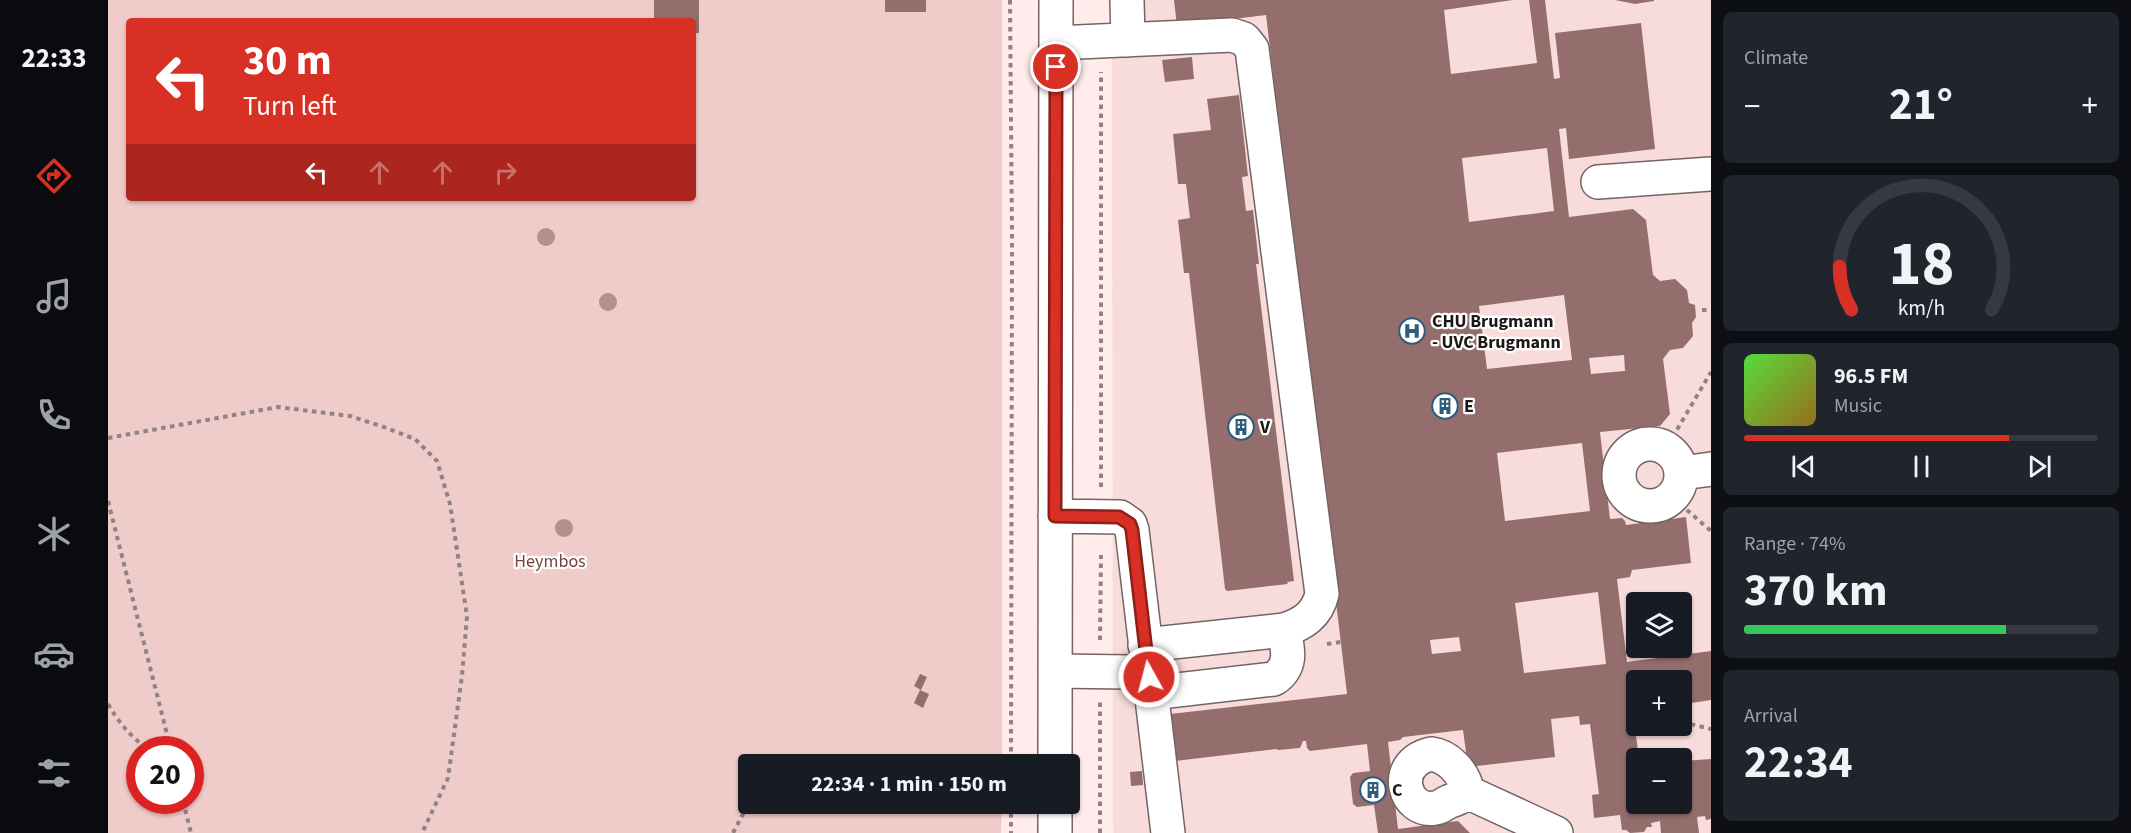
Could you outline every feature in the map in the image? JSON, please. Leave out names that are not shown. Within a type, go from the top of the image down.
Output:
[{"type":"street","points":[[1055,754],[1056,0]]},
{"type":"street","points":[[1115,41],[1127,0]]},
{"type":"street","points":[[1056,44],[1232,35],[1244,39],[1251,50],[1322,584],[1319,605],[1313,615],[1296,626],[1132,671]]},
{"type":"street","points":[[1598,182],[1711,174]]},
{"type":"street","points":[[1055,516],[1119,517],[1130,524],[1132,530],[1132,671],[1168,833]]},
{"type":"street","points":[[1055,671],[1132,671],[1267,681],[1281,674],[1288,659],[1284,630]]},
{"type":"street","points":[[1467,792],[1520,825],[1556,833]]},
{"type":"street","points":[[1055,814],[1055,833]]},
{"type":"path","points":[[1010,0],[1011,754]]},
{"type":"path","points":[[1100,833],[1132,671],[1101,516],[1115,41]]},
{"type":"path","points":[[1702,310],[1711,310]]},
{"type":"path","points":[[1711,372],[1683,472],[1711,531]]},
{"type":"path","points":[[108,438],[278,407],[350,416],[381,426],[415,439],[437,461],[450,504],[467,616],[462,676],[448,778],[422,833]]},
{"type":"path","points":[[108,501],[167,736]]},
{"type":"path","points":[[108,704],[115,717],[131,736]]},
{"type":"path","points":[[1692,724],[1711,729]]},
{"type":"path","points":[[186,814],[191,833]]},
{"type":"path","points":[[733,833],[743,814]]},
{"type":"path","points":[[1011,814],[1011,833]]},
{"type":"shaded area","name":"CHU Brugmann - UVC Brugmann","points":[[1112,0],[1711,0],[1711,833],[1113,833]]},
{"type":"green space","name":"Heymbos","points":[[108,0],[1002,0],[1002,754],[738,754],[738,814],[1002,814],[1001,833],[108,833]]},
{"type":"building","points":[[654,0],[699,0],[699,33],[696,33],[696,18],[654,18]]},
{"type":"building","points":[[885,0],[926,0],[926,12],[885,12]]},
{"type":"building","name":"E","points":[[1174,0],[1513,0],[1444,10],[1451,74],[1537,63],[1529,0],[1545,0],[1554,79],[1560,78],[1555,33],[1641,23],[1655,149],[1569,159],[1566,128],[1559,129],[1569,217],[1633,209],[1646,220],[1653,275],[1660,281],[1675,279],[1687,290],[1689,303],[1695,305],[1696,317],[1692,323],[1693,336],[1683,348],[1670,350],[1663,359],[1670,414],[1660,426],[1600,432],[1610,519],[1622,518],[1626,525],[1686,517],[1691,563],[1632,570],[1630,577],[1617,579],[1627,662],[1658,658],[1692,658],[1692,653],[1711,651],[1711,700],[1692,703],[1692,670],[1626,670],[1626,736],[1636,736],[1638,748],[1626,748],[1626,814],[1692,814],[1692,760],[1711,759],[1711,819],[1706,820],[1705,816],[1697,817],[1699,833],[1661,833],[1660,821],[1651,823],[1652,827],[1647,827],[1644,832],[1630,833],[1622,830],[1620,815],[1594,818],[1592,795],[1599,794],[1590,724],[1580,725],[1579,716],[1551,719],[1555,757],[1468,767],[1463,730],[1403,737],[1400,740],[1388,742],[1398,829],[1458,821],[1470,833],[1378,833],[1374,805],[1357,807],[1353,804],[1350,777],[1353,773],[1370,771],[1367,744],[1310,751],[1306,741],[1303,741],[1300,748],[1175,761],[1170,714],[1347,694],[1266,15],[1177,26]],"holes":[[[1547,148],[1554,211],[1469,222],[1462,158]],[[1564,295],[1572,360],[1487,369],[1479,306]],[[1624,355],[1625,371],[1591,374],[1589,358]],[[1582,443],[1590,511],[1505,521],[1497,453]],[[1598,592],[1606,664],[1524,673],[1515,603]],[[1459,637],[1461,651],[1432,654],[1430,640]]]},
{"type":"building","points":[[1615,0],[1654,0],[1654,1],[1635,4]]},
{"type":"building","points":[[1192,57],[1194,79],[1165,82],[1162,60]]},
{"type":"building","name":"V","points":[[1239,95],[1248,176],[1242,177],[1246,211],[1253,210],[1259,264],[1256,264],[1294,581],[1287,582],[1288,584],[1227,591],[1189,273],[1184,273],[1178,220],[1190,218],[1186,184],[1178,184],[1173,134],[1211,130],[1207,99]]},
{"type":"building","points":[[920,674],[927,677],[921,690],[914,686]]},
{"type":"building","points":[[920,690],[929,694],[923,708],[914,703]]},
{"type":"building","points":[[1142,771],[1143,785],[1131,786],[1130,772]]},
{"type":"place","name":"CHU Brugmann - UVC Brugmann","points":[[1412,331]]},
{"type":"place","name":"E","points":[[1445,406]]},
{"type":"place","name":"V","points":[[1241,427]]},
{"type":"place","name":"C","points":[[1373,790]]},
{"type":"route","points":[[1056,67],[1055,516],[1119,517],[1130,524],[1149,677]]}]
